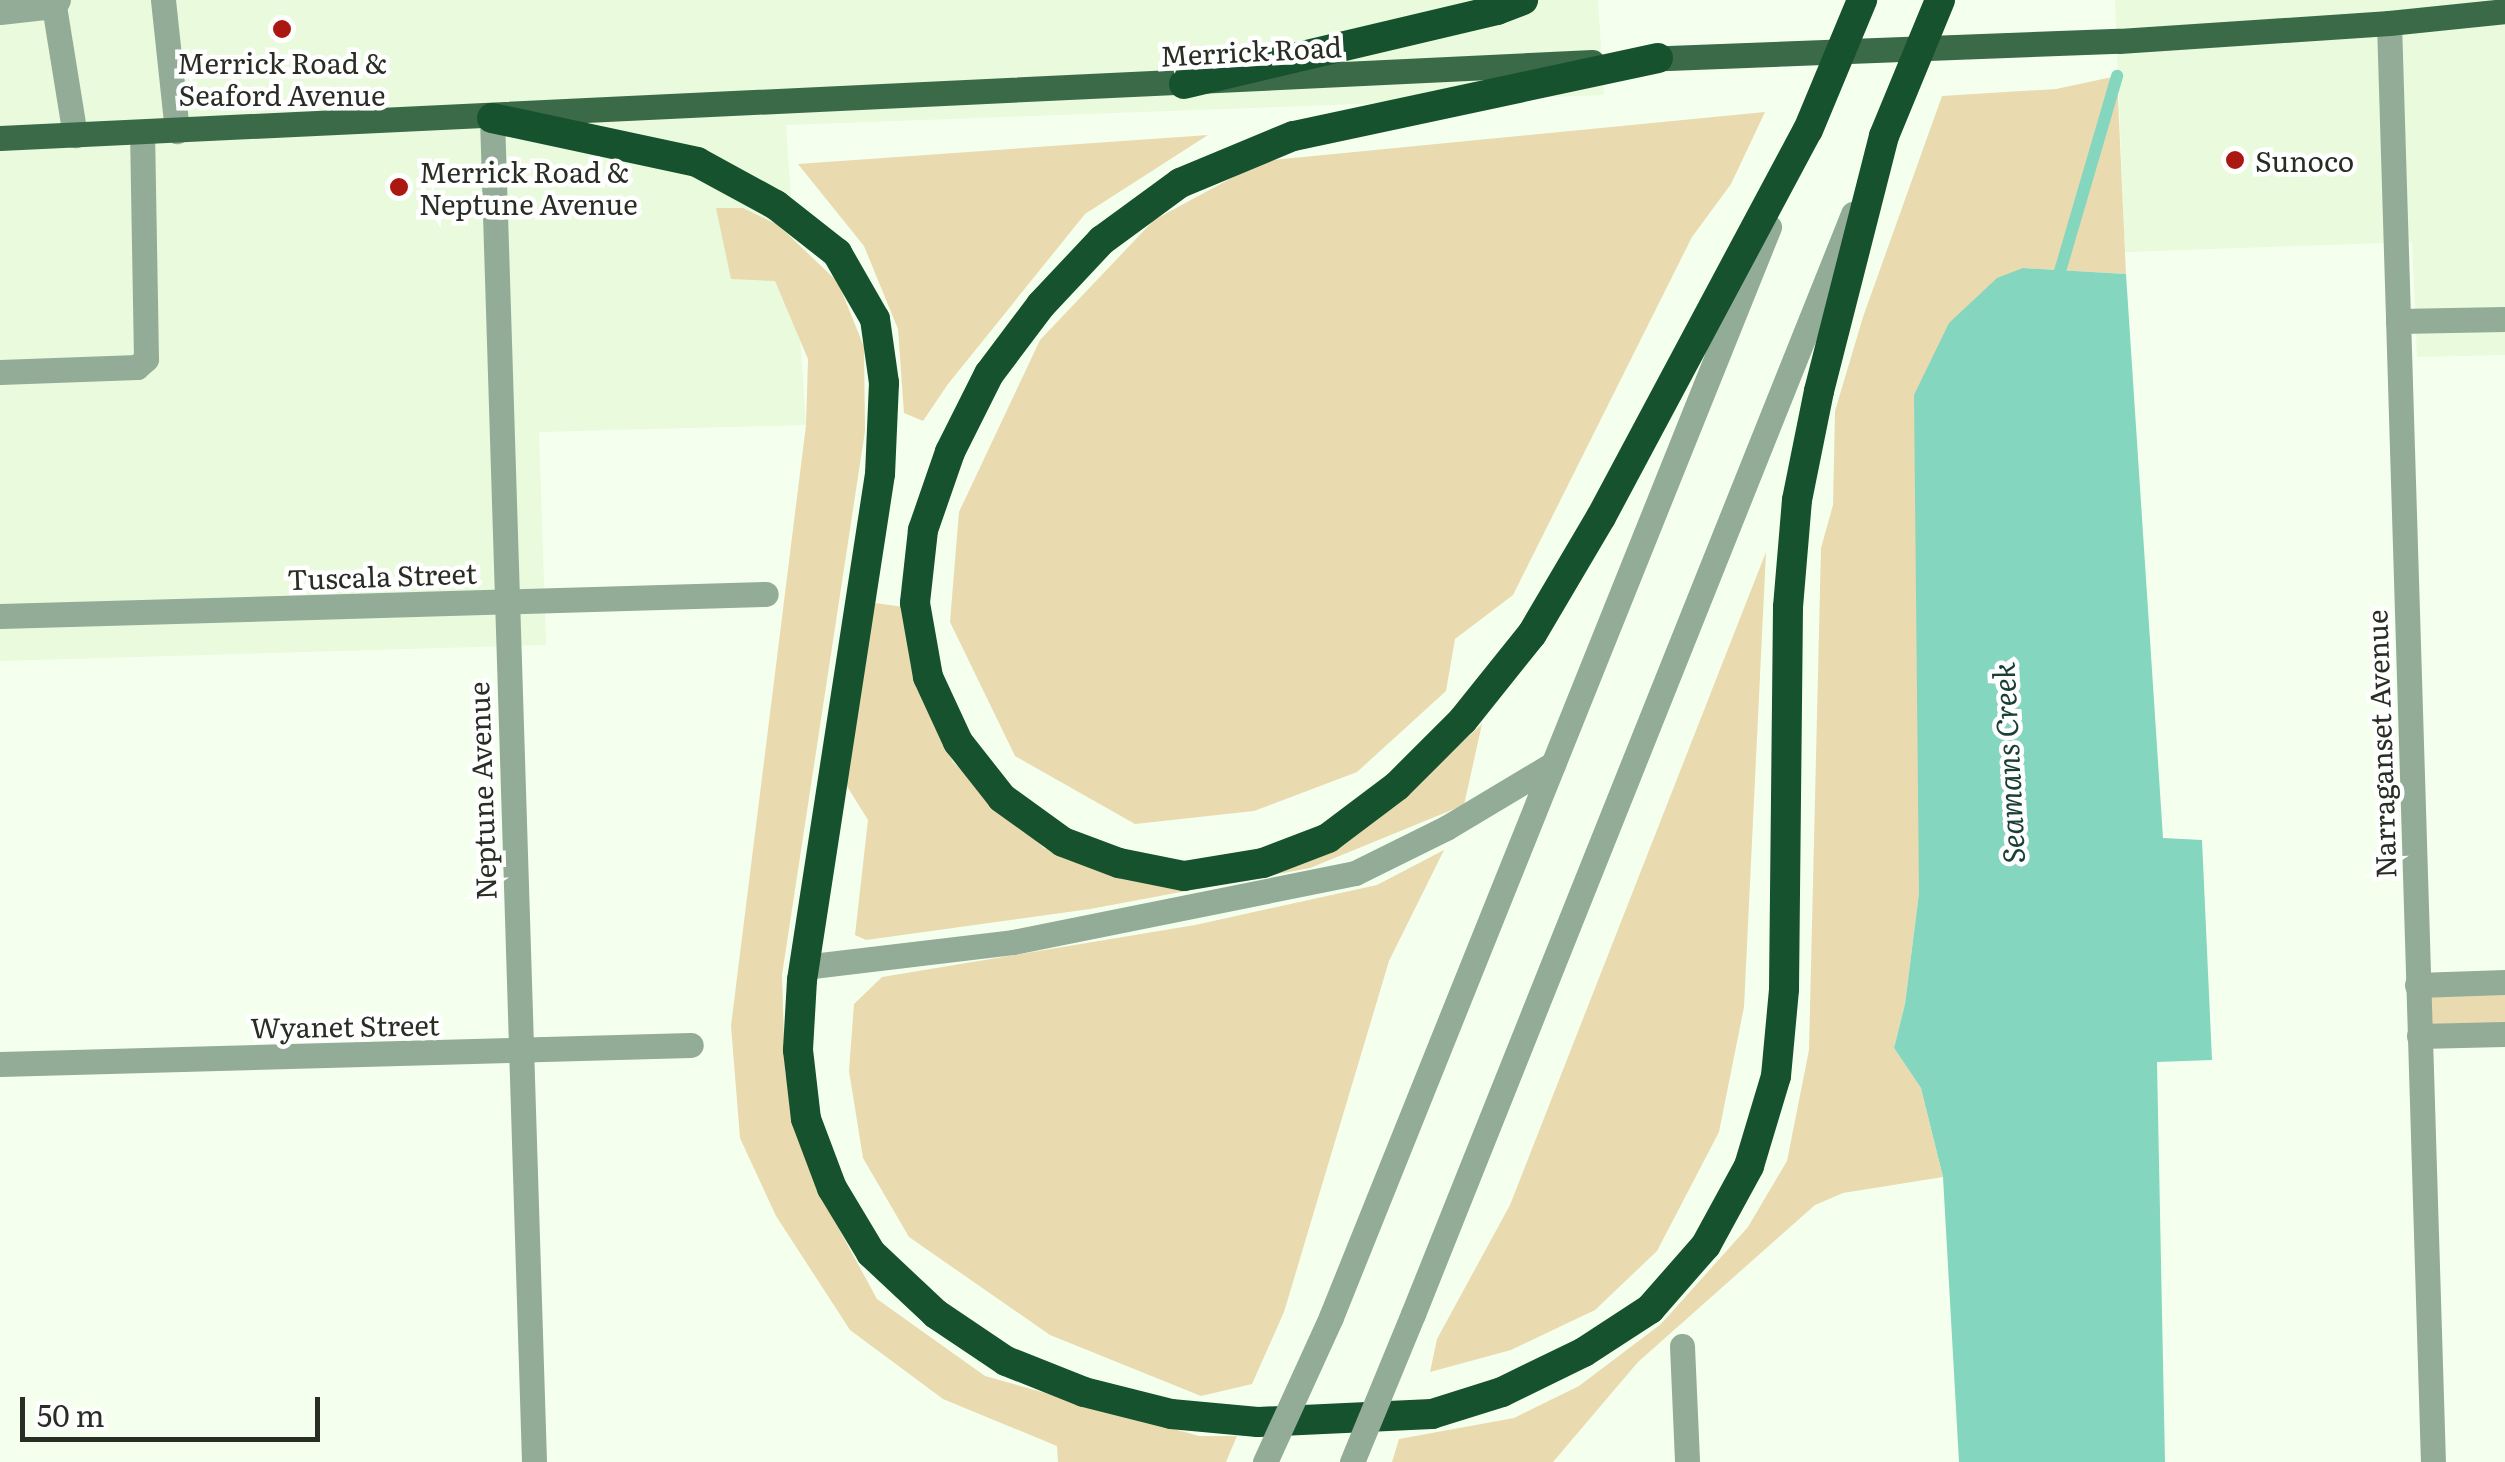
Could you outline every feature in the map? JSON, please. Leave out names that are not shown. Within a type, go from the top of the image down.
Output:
[{"type":"highway","points":[[1184,84],[1497,10],[1523,0]]},
{"type":"highway","points":[[1658,58],[1293,136],[1180,183],[1102,240],[1041,305],[989,374],[950,452],[923,530],[915,604],[928,677],[958,742],[1002,798],[1062,842],[1119,864],[1184,876],[1263,864],[1328,838],[1397,786],[1463,720],[1532,634],[1602,517],[1808,130],[1862,0]]},
{"type":"highway","points":[[492,118],[698,162],[776,205],[837,253],[875,319],[884,382],[880,474],[804,966],[798,1050],[806,1119],[832,1188],[871,1253],[936,1314],[1006,1361],[1084,1392],[1172,1414],[1258,1422],[1416,1415],[1502,1392],[1584,1352],[1650,1309],[1706,1244],[1750,1166],[1776,1076],[1784,989],[1788,608],[1798,500],[1819,391],[1884,136],[1940,0]]},
{"type":"main road","name":"Merrick Road","points":[[0,138],[492,118],[1658,58],[2119,41],[2388,24],[2505,10]]},
{"type":"street","points":[[163,0],[177,131]]},
{"type":"street","points":[[0,12],[56,3],[75,135]]},
{"type":"street","name":"Narraganset Avenue","points":[[2388,24],[2433,1462]]},
{"type":"street","name":"Neptune Avenue","points":[[492,118],[534,1462]]},
{"type":"street","points":[[1265,1462],[1330,1317],[1808,130]]},
{"type":"street","points":[[0,372],[137,367],[146,359],[142,132]]},
{"type":"street","points":[[1352,1462],[1884,136]]},
{"type":"street","points":[[2398,322],[2505,319]]},
{"type":"street","name":"Tuscala Street","points":[[0,616],[766,594]]},
{"type":"street","points":[[804,966],[1013,942],[1355,874],[1446,828],[1553,764]]},
{"type":"street","points":[[2418,984],[2505,982]]},
{"type":"street","points":[[2419,1036],[2505,1034]]},
{"type":"street","name":"Wyanet Street","points":[[0,1064],[691,1045]]},
{"type":"street","points":[[1682,1346],[1688,1462]]},
{"type":"shaded area","points":[[0,0],[1598,0],[1604,95],[786,125],[806,425],[539,432],[546,645],[0,661]]},
{"type":"shaded area","points":[[2115,0],[2505,0],[2505,355],[2417,357],[2412,242],[2125,252]]},
{"type":"shaded area","points":[[2117,76],[2126,274],[2023,268],[1919,893],[1905,1004],[1894,1048],[1921,1088],[1943,1177],[1843,1193],[1815,1205],[1638,1362],[1553,1462],[1392,1462],[1399,1439],[1514,1418],[1579,1386],[1661,1324],[1748,1227],[1787,1161],[1809,1050],[1821,548],[1833,505],[1835,411],[1863,317],[1942,96],[2056,89]]},
{"type":"shaded area","points":[[1765,112],[1731,184],[1692,237],[1513,595],[1455,639],[1446,691],[1357,772],[1254,811],[1135,824],[1015,756],[950,622],[959,512],[1040,340],[1154,220],[1263,161]]},
{"type":"shaded area","points":[[1208,135],[1085,214],[948,384],[923,421],[904,413],[898,329],[864,246],[798,164]]},
{"type":"shaded area","points":[[716,208],[743,208],[778,225],[838,282],[864,347],[865,431],[782,975],[785,1072],[817,1189],[877,1299],[985,1376],[1199,1436],[1237,1436],[1226,1462],[1058,1462],[1057,1446],[943,1399],[850,1330],[776,1216],[740,1138],[731,1026],[806,425],[808,359],[775,281],[731,279]]},
{"type":"shaded area","points":[[1766,552],[1744,1007],[1719,1132],[1657,1251],[1595,1310],[1511,1350],[1430,1372],[1437,1339],[1510,1205]]},
{"type":"shaded area","points":[[875,603],[904,607],[911,667],[953,762],[1044,848],[1164,885],[1373,822],[1482,724],[1464,805],[1310,868],[1090,909],[866,940],[855,935],[868,820],[845,783]]},
{"type":"shaded area","points":[[1444,850],[1389,961],[1284,1312],[1252,1384],[1201,1396],[1050,1335],[909,1237],[863,1158],[849,1071],[854,1004],[882,977],[1195,925],[1377,885]]},
{"type":"shaded area","points":[[2425,988],[2505,988],[2505,1029],[2425,1029]]},
{"type":"water","points":[[2023,268],[2126,274],[2163,838],[2202,840],[2212,1060],[2157,1062],[2165,1462],[1959,1462],[1943,1177],[1921,1088],[1894,1048],[1905,1004],[1919,893],[1914,395],[1949,323],[1997,278]]},
{"type":"waterway","name":"Seamans Creek","points":[[2056,285],[2117,76]]},
{"type":"place","name":"Merrick Road & Seaford Avenue","points":[[282,29]]},
{"type":"place","name":"Sunoco","points":[[2235,160]]},
{"type":"place","name":"Merrick Road & Neptune Avenue","points":[[399,187]]}]
